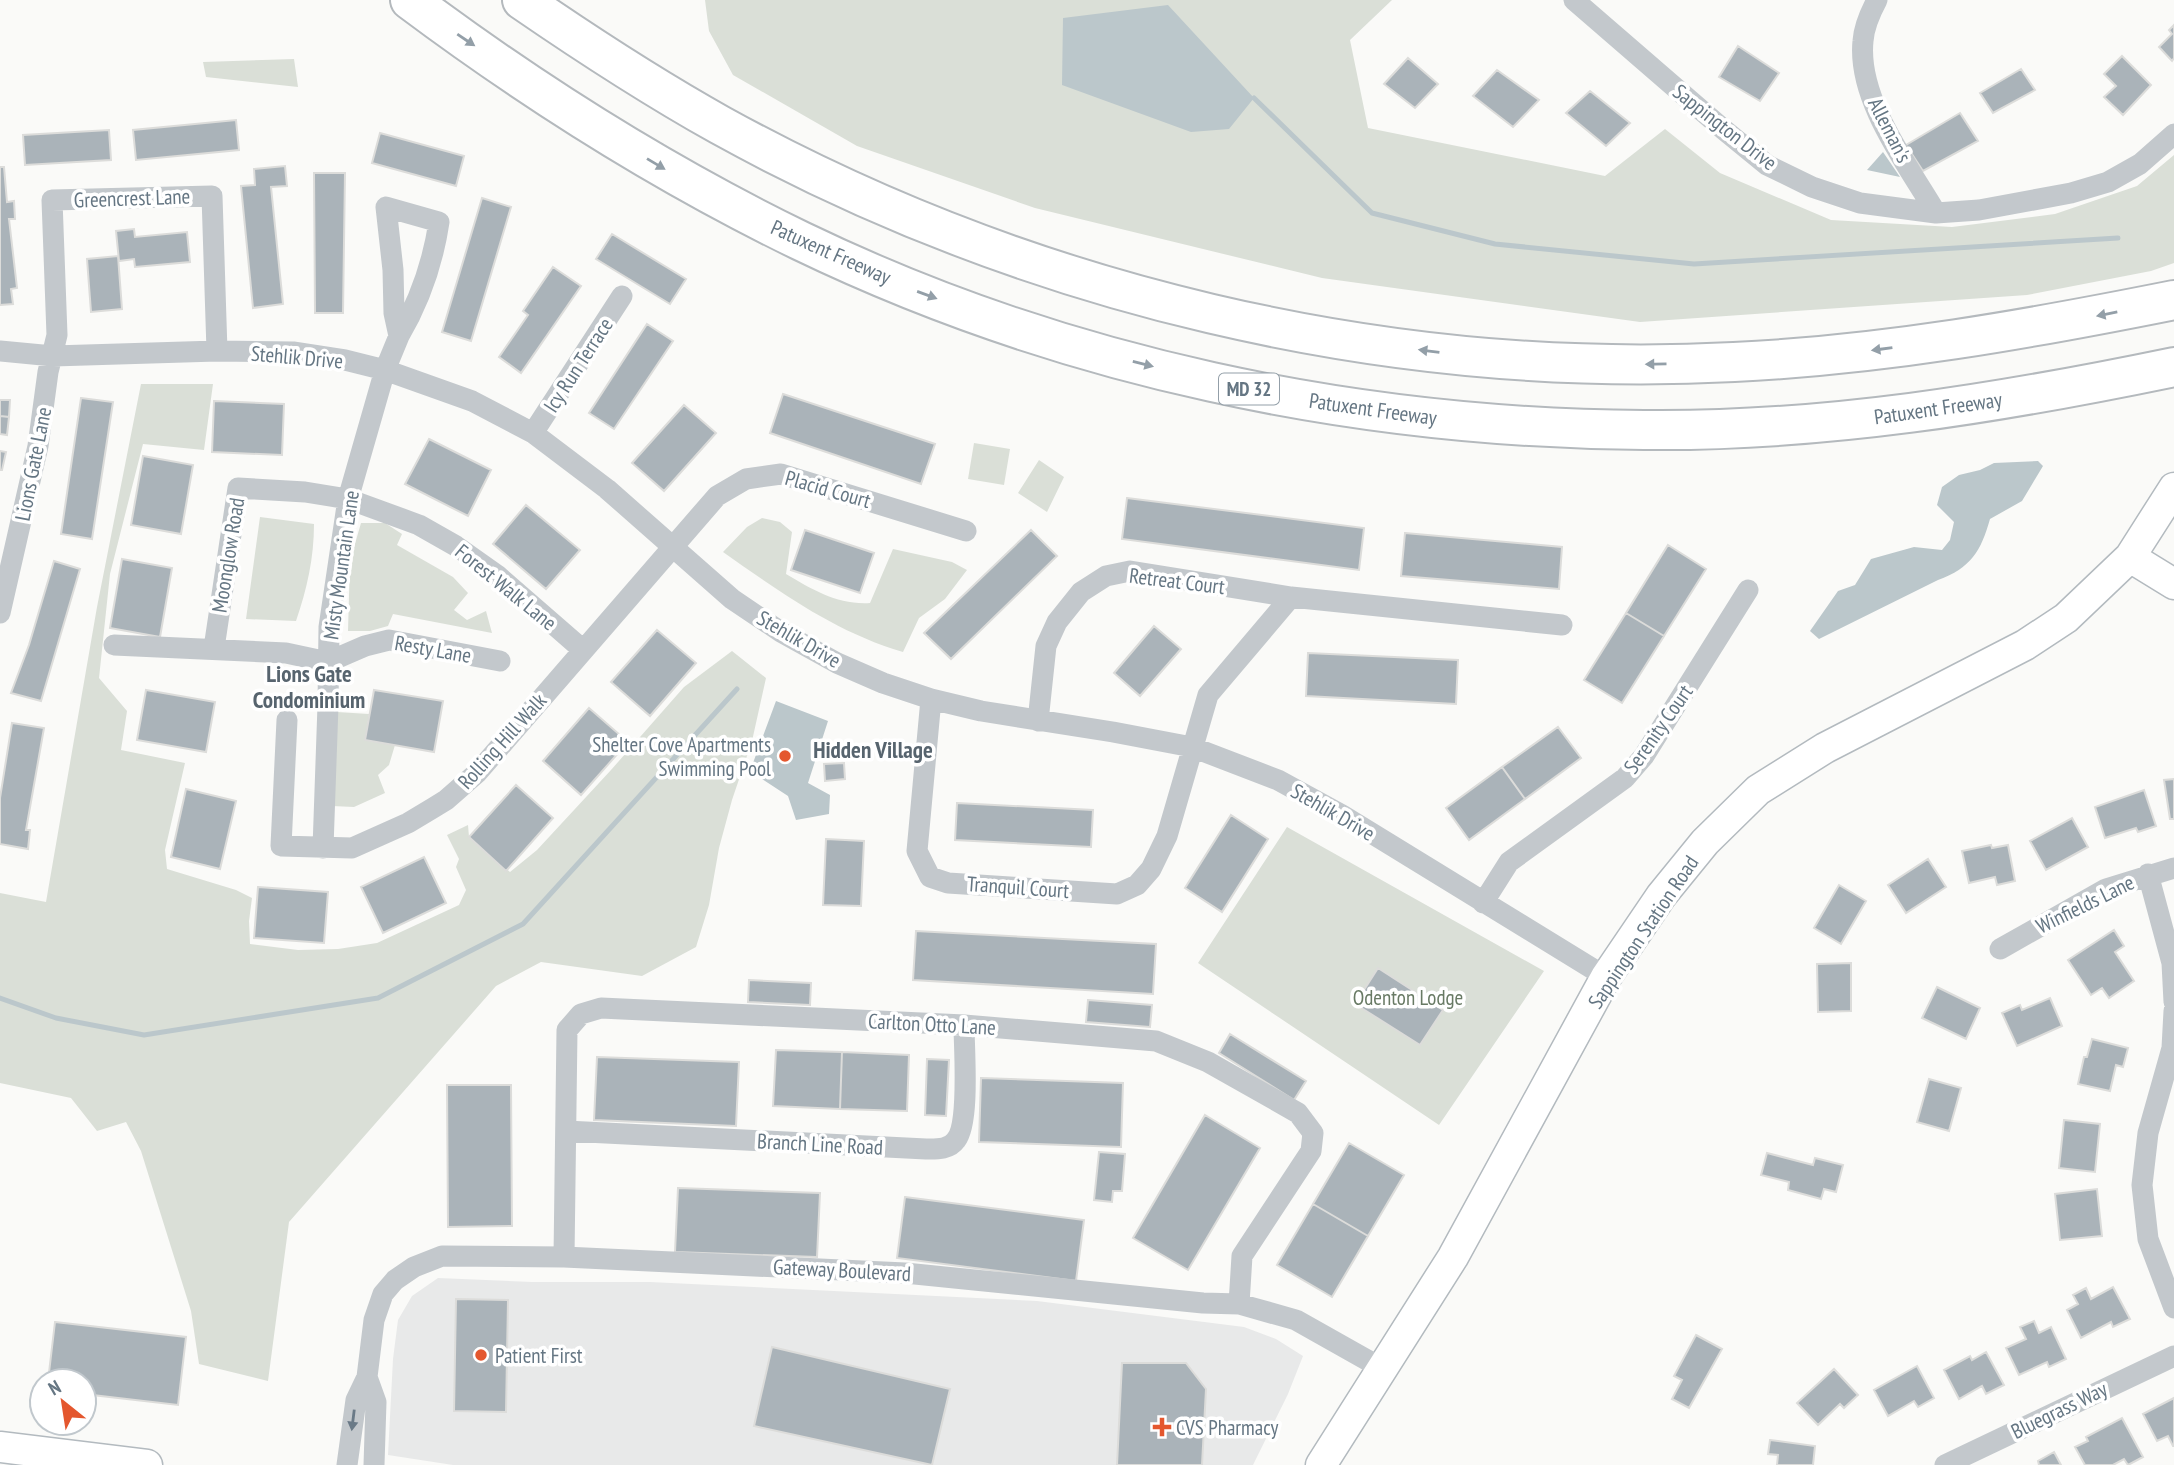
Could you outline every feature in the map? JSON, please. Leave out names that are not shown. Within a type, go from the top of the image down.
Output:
[{"type":"highway","name":"Patuxent Freeway","points":[[410,0],[576,115],[687,182],[803,242],[915,290],[1017,327],[1115,357],[1223,384],[1321,404],[1426,418],[1551,428],[1647,430],[1746,427],[1875,417],[1971,405],[2174,367]]},
{"type":"highway","points":[[522,0],[605,57],[721,125],[834,183],[937,228],[1129,293],[1329,337],[1433,352],[1546,362],[1734,362],[1867,352],[1949,341],[2174,300]]},
{"type":"main road","name":"Sappington Station Road","points":[[1321,1465],[1453,1256],[1606,977],[1661,896],[1704,842],[1758,790],[1825,748],[2025,645],[2066,618],[2130,557],[2174,488]]},
{"type":"main road","points":[[2130,557],[2174,584]]},
{"type":"main road","points":[[0,1447],[147,1465]]},
{"type":"street","name":"Sappington Drive","points":[[1574,0],[1767,165],[1812,187],[1860,203],[1936,214],[2071,193],[2108,182],[2140,164],[2174,134]]},
{"type":"street","name":"Alleman's","points":[[1877,0],[1868,18],[1863,42],[1869,87],[1878,116],[1936,214]]},
{"type":"street","name":"Greencrest Lane","points":[[53,356],[57,335],[52,200],[212,196],[217,351]]},
{"type":"street","name":"Misty Mountain Lane","points":[[323,848],[329,627],[348,499],[384,370],[399,336],[414,312],[435,247],[439,222],[386,207],[393,270],[394,313],[399,336]]},
{"type":"street","name":"Icy Run Terrace","points":[[533,433],[622,296]]},
{"type":"street","name":"Stehlik Drive","points":[[0,351],[53,356],[217,351],[293,352],[345,360],[384,370],[472,401],[533,433],[607,489],[732,598],[781,632],[837,663],[883,683],[931,699],[981,711],[1192,747],[1278,780],[1342,815],[1606,977]]},
{"type":"street","name":"Lions Gate Lane","points":[[0,612],[43,424],[48,372],[53,356]]},
{"type":"street","name":"Placid Court","points":[[672,546],[717,496],[746,479],[781,474],[966,531]]},
{"type":"street","name":"Moonglow Road","points":[[214,648],[239,488],[305,492],[348,499]]},
{"type":"street","name":"Forest Walk Lane","points":[[348,499],[419,526],[456,546],[497,575],[583,650]]},
{"type":"street","name":"Rolling Hill Walk","points":[[287,720],[281,846],[352,848],[408,823],[446,800],[478,772],[672,546]]},
{"type":"street","name":"Retreat Court","points":[[1038,721],[1046,646],[1057,621],[1081,592],[1106,576],[1130,571],[1291,597],[1562,625]]},
{"type":"street","name":"Serenity Court","points":[[1483,903],[1508,862],[1625,778],[1637,764],[1748,590]]},
{"type":"street","points":[[1192,747],[1208,695],[1291,597]]},
{"type":"street","name":"Resty Lane","points":[[328,662],[365,646],[389,640],[500,661]]},
{"type":"street","points":[[114,645],[286,653],[328,662]]},
{"type":"street","name":"Tranquil Court","points":[[931,699],[917,851],[930,877],[947,883],[1117,894],[1137,885],[1151,869],[1167,836],[1192,747]]},
{"type":"street","name":"Winfields Lane","points":[[2000,949],[2106,889],[2174,868]]},
{"type":"street","points":[[2148,874],[2172,963],[2174,1002]]},
{"type":"street","name":"Carlton Otto Lane","points":[[564,1257],[567,1030],[581,1014],[601,1008],[964,1025],[1156,1041],[1184,1050],[1208,1062],[1298,1113],[1313,1133],[1311,1151],[1242,1256],[1239,1304]]},
{"type":"street","points":[[2174,1011],[2172,1048],[2148,1133],[2142,1185],[2148,1239],[2174,1308]]},
{"type":"street","name":"Branch Line Road","points":[[566,1131],[946,1148],[957,1140],[964,1120],[964,1025]]},
{"type":"street","name":"Gateway Boulevard","points":[[347,1465],[356,1400],[367,1377],[374,1320],[383,1294],[395,1280],[414,1267],[442,1256],[564,1257],[905,1273],[1239,1304],[1296,1320],[1383,1369]]},
{"type":"street","name":"Bluegrass Way","points":[[1945,1465],[2174,1356]]},
{"type":"street","name":"Gateway Boulevard","points":[[367,1377],[376,1402],[374,1465]]},
{"type":"shaded area","points":[[1168,5],[1254,98],[1229,129],[1191,132],[1062,85],[1063,18]]},
{"type":"shaded area","points":[[1883,152],[1900,177],[1867,170]]},
{"type":"shaded area","points":[[2038,461],[2043,466],[2022,501],[1990,519],[1978,549],[1959,570],[1819,639],[1810,631],[1838,591],[1855,585],[1871,559],[1914,547],[1942,550],[1950,540],[1954,522],[1937,505],[1942,487],[1959,475],[1994,463]]},
{"type":"shaded area","name":"Shelter Cove Apartments Swimming Pool","points":[[776,701],[828,721],[808,783],[830,795],[829,814],[796,820],[788,796],[750,771]]},
{"type":"shaded area","points":[[438,1278],[532,1282],[650,1282],[1037,1301],[1244,1327],[1276,1339],[1303,1356],[1288,1394],[1253,1465],[453,1465],[388,1455],[393,1359],[398,1320],[412,1296]]},
{"type":"green space","points":[[705,0],[1392,0],[1350,40],[1368,128],[1605,176],[1665,129],[1720,173],[1831,220],[1952,227],[2055,214],[2137,186],[2174,155],[2174,263],[2151,271],[2027,295],[1640,322],[1322,278],[1035,208],[857,146],[733,75],[709,31]]},
{"type":"green space","points":[[294,59],[298,87],[206,77],[203,62]]},
{"type":"green space","points":[[141,384],[213,384],[204,450],[143,444],[110,574],[99,678],[127,711],[121,750],[185,763],[165,850],[167,869],[236,890],[252,898],[250,944],[298,950],[338,949],[377,943],[459,905],[466,890],[456,867],[459,859],[447,835],[468,825],[469,837],[510,872],[537,850],[684,687],[732,651],[766,678],[752,741],[719,848],[709,905],[696,947],[642,976],[541,962],[496,986],[289,1222],[268,1381],[199,1364],[191,1311],[141,1151],[126,1122],[97,1131],[71,1098],[0,1083],[0,893],[46,902],[97,607]]},
{"type":"green space","points":[[974,443],[1010,449],[1004,485],[968,479]]},
{"type":"green space","points":[[1039,460],[1064,477],[1047,512],[1018,493]]},
{"type":"green space","points":[[260,517],[314,524],[309,573],[296,621],[246,619]]},
{"type":"green space","points":[[762,518],[780,522],[792,532],[786,574],[816,591],[847,602],[870,603],[893,549],[952,562],[967,570],[945,599],[919,618],[903,652],[854,634],[809,610],[723,552],[747,527]]},
{"type":"green space","points":[[361,523],[385,523],[402,534],[397,545],[453,577],[468,593],[454,610],[467,620],[486,611],[492,633],[393,614],[388,626],[370,631],[348,631],[350,561]]},
{"type":"green space","points":[[337,712],[369,714],[365,740],[395,745],[389,765],[378,775],[385,793],[354,807],[332,806]]},
{"type":"green space","name":"Odenton Lodge","points":[[1287,827],[1544,971],[1439,1125],[1198,963]]},
{"type":"building","points":[[2174,25],[2172,61],[2159,47],[2172,34],[2169,30]]},
{"type":"building","points":[[1738,46],[1779,73],[1760,101],[1719,77]]},
{"type":"building","points":[[2122,56],[2151,85],[2123,115],[2104,97],[2116,86],[2104,74]]},
{"type":"building","points":[[1408,58],[1438,84],[1415,108],[1384,84]]},
{"type":"building","points":[[2021,69],[2035,90],[1993,113],[1980,93]]},
{"type":"building","points":[[1497,70],[1539,100],[1513,127],[1473,96]]},
{"type":"building","points":[[1590,91],[1630,123],[1606,146],[1566,113]]},
{"type":"building","points":[[1960,113],[1978,141],[1923,171],[1906,145]]},
{"type":"building","points":[[236,120],[239,150],[136,160],[133,130]]},
{"type":"building","points":[[109,130],[111,160],[25,165],[23,135]]},
{"type":"building","points":[[380,133],[464,156],[456,186],[372,163]]},
{"type":"building","points":[[285,166],[287,186],[271,187],[283,304],[253,308],[241,186],[255,185],[254,169]]},
{"type":"building","points":[[0,167],[4,167],[7,202],[14,201],[15,219],[9,219],[17,288],[11,289],[13,304],[0,305]]},
{"type":"building","points":[[314,173],[345,173],[343,313],[315,313]]},
{"type":"building","points":[[482,198],[511,207],[471,341],[442,332]]},
{"type":"building","points":[[134,229],[135,237],[187,232],[190,262],[135,267],[134,259],[119,261],[116,231]]},
{"type":"building","points":[[612,234],[686,279],[670,304],[596,259]]},
{"type":"building","points":[[118,256],[122,309],[91,312],[87,259]]},
{"type":"building","points":[[553,267],[581,286],[521,373],[499,357],[528,315],[523,311]]},
{"type":"building","points":[[647,324],[673,341],[614,429],[589,413]]},
{"type":"building","points":[[783,394],[935,444],[921,484],[770,433]]},
{"type":"building","points":[[81,398],[113,402],[92,539],[61,534]]},
{"type":"building","points":[[0,400],[10,400],[9,417],[0,416]]},
{"type":"building","points":[[214,401],[284,404],[282,455],[212,452]]},
{"type":"building","points":[[684,405],[716,433],[664,491],[632,463]]},
{"type":"building","points":[[0,416],[9,417],[7,435],[0,434]]},
{"type":"building","points":[[429,439],[491,470],[468,516],[405,484]]},
{"type":"building","points":[[0,451],[6,452],[2,470],[0,470]]},
{"type":"building","points":[[143,456],[193,465],[181,534],[131,525]]},
{"type":"building","points":[[1127,498],[1364,528],[1359,570],[1122,539]]},
{"type":"building","points":[[526,505],[580,550],[546,589],[493,544]]},
{"type":"building","points":[[805,530],[874,553],[860,593],[791,570]]},
{"type":"building","points":[[1031,530],[1057,556],[951,659],[924,633]]},
{"type":"building","points":[[1405,533],[1562,547],[1559,589],[1401,576]]},
{"type":"building","points":[[1668,545],[1706,569],[1664,636],[1626,613]]},
{"type":"building","points":[[122,559],[172,568],[160,637],[110,628]]},
{"type":"building","points":[[54,561],[80,569],[41,701],[11,693],[29,645]]},
{"type":"building","points":[[1626,613],[1664,636],[1622,703],[1584,680]]},
{"type":"building","points":[[1154,626],[1181,649],[1140,696],[1114,673]]},
{"type":"building","points":[[657,630],[696,663],[650,716],[611,682]]},
{"type":"building","points":[[1308,653],[1458,660],[1456,704],[1306,696]]},
{"type":"building","points":[[146,690],[215,702],[206,752],[137,740]]},
{"type":"building","points":[[374,690],[443,701],[434,752],[365,740]]},
{"type":"building","points":[[589,708],[628,742],[581,795],[543,761]]},
{"type":"building","points":[[12,723],[44,728],[26,830],[30,830],[28,849],[0,844],[0,798]]},
{"type":"building","points":[[1558,727],[1581,758],[1525,799],[1502,767]]},
{"type":"building","points":[[844,763],[845,779],[825,781],[824,764]]},
{"type":"building","points":[[1502,767],[1525,799],[1469,840],[1446,808]]},
{"type":"building","points":[[2174,779],[2174,819],[2170,819],[2164,780]]},
{"type":"building","points":[[516,785],[553,818],[506,871],[469,837]]},
{"type":"building","points":[[186,789],[236,801],[220,869],[171,857]]},
{"type":"building","points":[[2144,790],[2156,826],[2138,832],[2136,828],[2105,838],[2095,807]]},
{"type":"building","points":[[957,803],[1093,810],[1091,847],[955,840]]},
{"type":"building","points":[[1231,815],[1268,839],[1222,912],[1185,888]]},
{"type":"building","points":[[2072,818],[2088,847],[2046,870],[2030,841]]},
{"type":"building","points":[[826,839],[864,841],[861,906],[823,905]]},
{"type":"building","points":[[1991,845],[1992,848],[2008,845],[2015,881],[1997,885],[1995,877],[1969,883],[1962,851]]},
{"type":"building","points":[[424,857],[446,903],[383,933],[361,887]]},
{"type":"building","points":[[1928,859],[1946,887],[1906,913],[1888,885]]},
{"type":"building","points":[[1839,885],[1866,901],[1841,944],[1814,928]]},
{"type":"building","points":[[258,887],[328,892],[324,943],[254,938]]},
{"type":"building","points":[[2114,930],[2124,946],[2115,952],[2134,981],[2109,998],[2102,988],[2091,995],[2068,960]]},
{"type":"building","points":[[916,931],[1156,944],[1153,994],[913,980]]},
{"type":"building","points":[[1851,963],[1851,1011],[1818,1012],[1817,964]]},
{"type":"building","points":[[1378,968],[1443,1010],[1420,1045],[1355,1004]]},
{"type":"building","points":[[749,980],[811,983],[810,1005],[748,1002]]},
{"type":"building","points":[[1937,987],[1980,1008],[1966,1039],[1922,1018]]},
{"type":"building","points":[[2050,998],[2062,1026],[2017,1046],[2002,1013],[2020,1005],[2022,1010]]},
{"type":"building","points":[[1088,1000],[1152,1005],[1150,1027],[1086,1022]]},
{"type":"building","points":[[1230,1034],[1306,1081],[1294,1100],[1219,1053]]},
{"type":"building","points":[[2092,1039],[2128,1048],[2123,1067],[2116,1065],[2110,1091],[2078,1084],[2084,1057],[2087,1057]]},
{"type":"building","points":[[776,1050],[842,1052],[840,1109],[773,1106]]},
{"type":"building","points":[[842,1052],[909,1055],[907,1111],[840,1109]]},
{"type":"building","points":[[597,1057],[739,1062],[736,1126],[594,1120]]},
{"type":"building","points":[[927,1059],[949,1060],[946,1116],[925,1115]]},
{"type":"building","points":[[981,1078],[1123,1083],[1121,1147],[979,1142]]},
{"type":"building","points":[[1929,1079],[1961,1088],[1949,1131],[1917,1122]]},
{"type":"building","points":[[447,1085],[511,1085],[512,1226],[448,1227]]},
{"type":"building","points":[[1205,1115],[1260,1148],[1188,1270],[1133,1238]]},
{"type":"building","points":[[2064,1120],[2100,1124],[2095,1172],[2059,1168]]},
{"type":"building","points":[[1349,1143],[1404,1175],[1368,1236],[1313,1204]]},
{"type":"building","points":[[1099,1152],[1125,1154],[1122,1191],[1113,1191],[1112,1202],[1094,1200]]},
{"type":"building","points":[[1767,1153],[1813,1165],[1815,1158],[1843,1165],[1836,1192],[1824,1189],[1821,1199],[1788,1190],[1789,1182],[1761,1175]]},
{"type":"building","points":[[678,1188],[820,1193],[817,1257],[675,1252]]},
{"type":"building","points":[[2097,1189],[2102,1236],[2060,1240],[2055,1194]]},
{"type":"building","points":[[905,1197],[1084,1220],[1076,1281],[897,1258]]},
{"type":"building","points":[[1313,1204],[1368,1236],[1332,1297],[1277,1265]]},
{"type":"building","points":[[2113,1287],[2130,1319],[2113,1327],[2111,1322],[2081,1338],[2067,1310],[2078,1304],[2073,1295],[2086,1288],[2091,1299]]},
{"type":"building","name":"Patient First","points":[[456,1299],[508,1300],[506,1412],[454,1411]]},
{"type":"building","points":[[2034,1321],[2039,1333],[2051,1327],[2066,1359],[2049,1367],[2047,1362],[2019,1375],[2006,1348],[2026,1339],[2020,1327]]},
{"type":"building","points":[[55,1322],[186,1337],[178,1405],[98,1396],[98,1367],[50,1367]]},
{"type":"building","points":[[1696,1335],[1722,1349],[1689,1408],[1672,1399],[1682,1380],[1674,1376]]},
{"type":"building","points":[[772,1347],[950,1389],[932,1465],[754,1426]]},
{"type":"building","points":[[1986,1352],[2004,1385],[1986,1394],[1982,1386],[1959,1399],[1944,1370],[1970,1356],[1972,1360]]},
{"type":"building","name":"CVS Pharmacy","points":[[1122,1363],[1186,1363],[1206,1389],[1202,1465],[1117,1465]]},
{"type":"building","points":[[1917,1366],[1934,1398],[1918,1407],[1914,1401],[1888,1416],[1874,1390]]},
{"type":"building","points":[[1834,1369],[1858,1395],[1844,1408],[1840,1404],[1818,1425],[1797,1403]]},
{"type":"building","points":[[2174,1398],[2173,1446],[2168,1436],[2157,1441],[2143,1414]]},
{"type":"building","points":[[2122,1418],[2143,1457],[2128,1465],[2124,1459],[2113,1465],[2085,1465],[2075,1447],[2088,1441],[2086,1437]]},
{"type":"building","points":[[1770,1440],[1815,1446],[1813,1465],[1777,1465],[1778,1455],[1768,1454]]},
{"type":"building","points":[[2054,1452],[2061,1465],[2039,1465],[2038,1461]]},
{"type":"waterway","points":[[1254,98],[1372,213],[1495,244],[1694,264],[2118,238]]},
{"type":"waterway","points":[[0,998],[56,1018],[144,1035],[378,998],[523,924],[737,689]]},
{"type":"place","name":"Shelter Cove Apartments Swimming Pool","points":[[785,756]]},
{"type":"place","name":"Patient First","points":[[481,1355]]},
{"type":"place","name":"CVS Pharmacy","points":[[1162,1427]]},
{"type":"district","name":"Lions Gate Condominium","points":[[309,686]]},
{"type":"district","name":"Hidden Village","points":[[873,749]]}]
